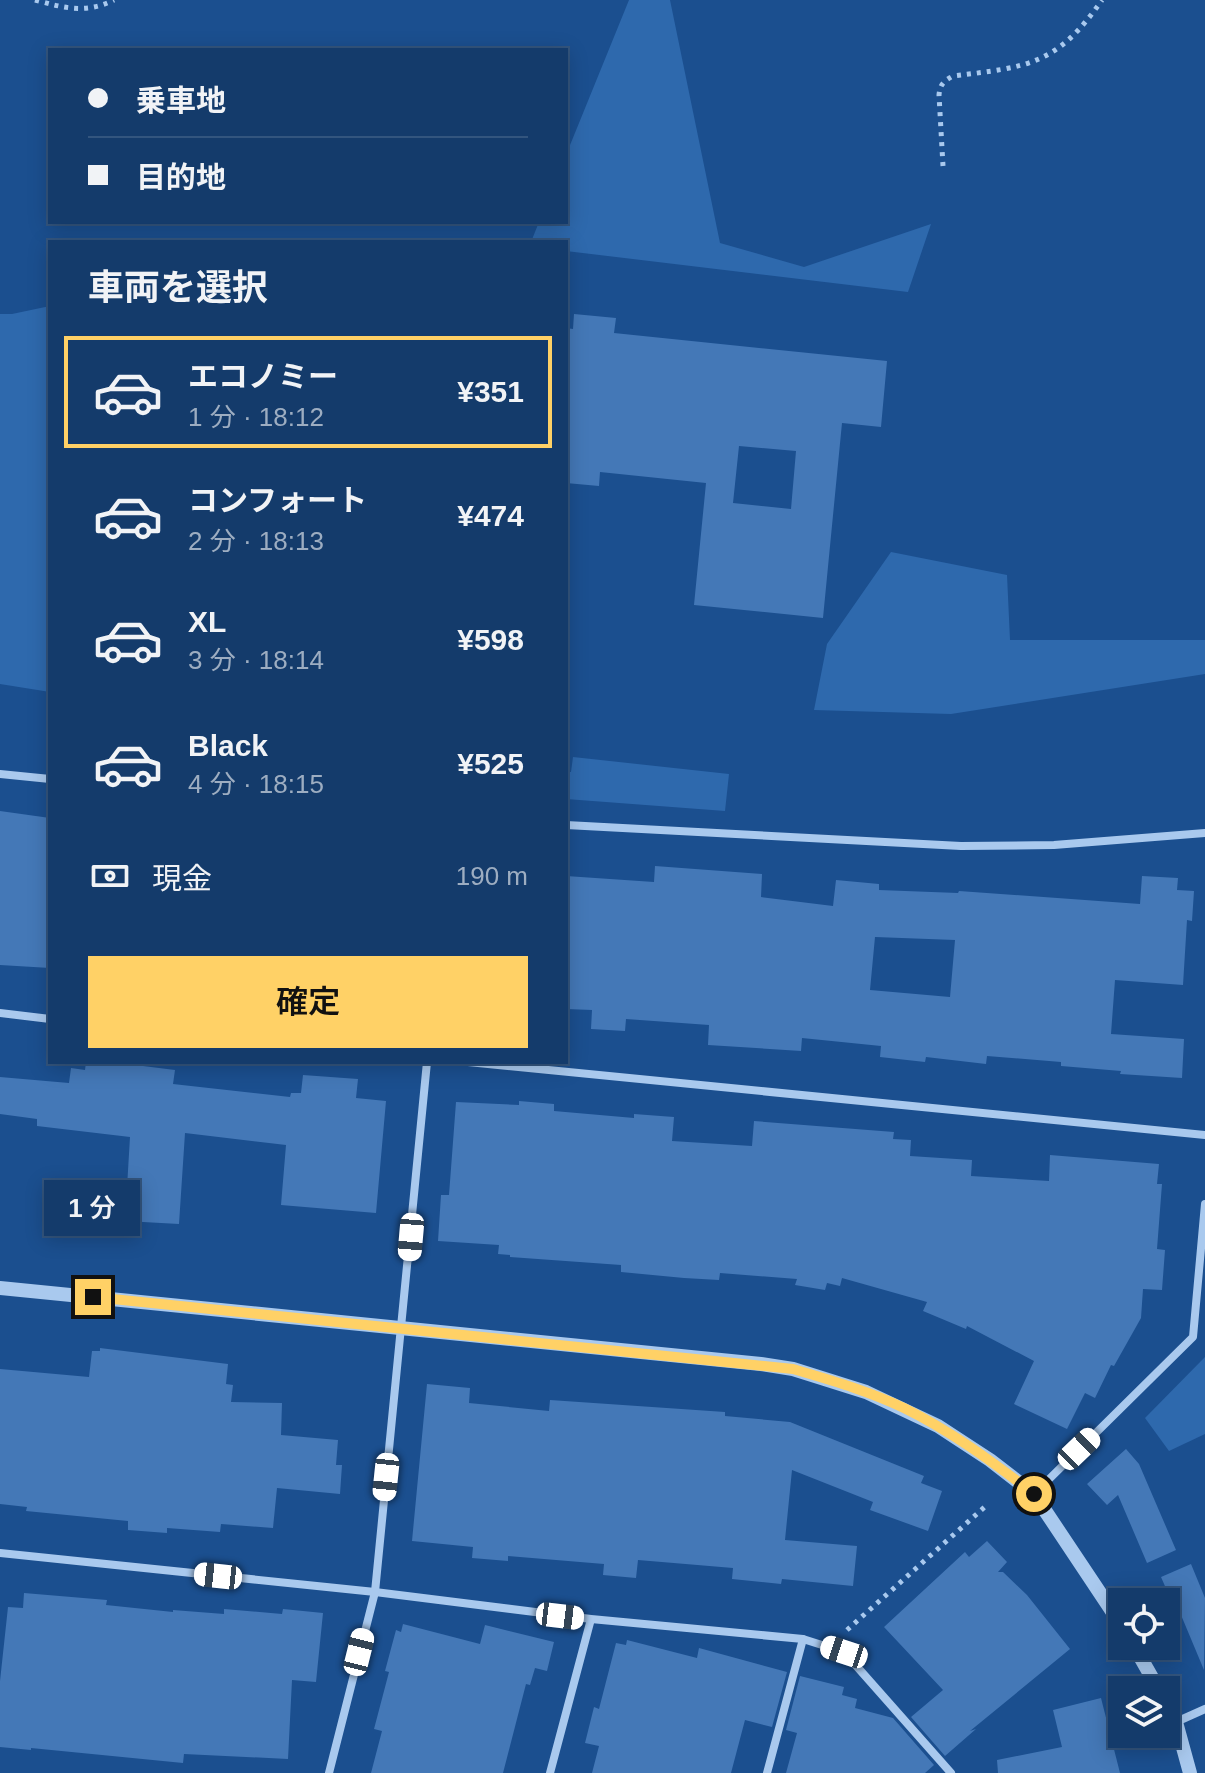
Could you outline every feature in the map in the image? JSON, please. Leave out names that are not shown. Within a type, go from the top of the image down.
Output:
[{"type":"street","points":[[0,774],[48,779]]},
{"type":"street","points":[[568,825],[961,846],[1054,845],[1205,833]]},
{"type":"street","points":[[0,1013],[48,1019]]},
{"type":"street","points":[[329,1773],[375,1592],[427,1064]]},
{"type":"street","points":[[488,1064],[1205,1135]]},
{"type":"street","points":[[1034,1494],[1193,1337],[1205,1204]]},
{"type":"street","points":[[0,1288],[793,1369],[903,1407],[990,1460],[1034,1494],[1108,1605]]},
{"type":"street","points":[[0,1553],[375,1592],[591,1619],[803,1639],[844,1652],[951,1773]]},
{"type":"street","points":[[550,1773],[591,1619]]},
{"type":"street","points":[[767,1773],[803,1639]]},
{"type":"street","points":[[1180,1720],[1205,1709]]},
{"type":"street","points":[[1180,1737],[1190,1773]]},
{"type":"path","points":[[35,0],[71,10],[85,10],[114,0]]},
{"type":"path","points":[[943,166],[939,95],[945,81],[953,76],[1016,68],[1055,52],[1086,23],[1102,0]]},
{"type":"path","points":[[828,1647],[988,1504]]},
{"type":"shaded area","points":[[629,0],[670,0],[720,243],[804,267],[931,224],[908,292],[568,251],[568,240],[532,240],[538,224],[568,224],[568,150]]},
{"type":"shaded area","points":[[48,306],[48,692],[0,684],[0,314]]},
{"type":"shaded area","points":[[891,552],[1007,575],[1010,640],[1205,640],[1205,674],[951,714],[814,710],[827,644]]},
{"type":"shaded area","points":[[573,757],[729,774],[725,811],[568,799],[568,772],[571,772]]},
{"type":"shaded area","points":[[1205,1357],[1205,1434],[1169,1451],[1145,1418]]},
{"type":"building","points":[[574,314],[616,318],[614,333],[887,361],[881,427],[842,423],[823,618],[694,605],[706,483],[600,472],[599,486],[568,483],[568,328],[573,329]],"holes":[[[739,446],[796,451],[791,509],[733,503]]]},
{"type":"building","points":[[0,811],[48,818],[48,968],[0,965]]},
{"type":"building","points":[[655,866],[762,874],[761,897],[833,906],[836,880],[879,884],[879,890],[959,891],[1140,904],[1142,876],[1178,878],[1177,890],[1194,891],[1192,921],[1187,920],[1183,985],[1115,980],[1111,1034],[1184,1039],[1182,1078],[1120,1074],[1121,1071],[1061,1066],[1061,1062],[987,1056],[986,1064],[926,1057],[925,1062],[880,1057],[881,1046],[802,1038],[801,1051],[708,1045],[709,1025],[626,1019],[625,1031],[591,1029],[592,1010],[568,1009],[568,876],[654,882]],"holes":[[[875,937],[955,940],[950,997],[870,990]]]},
{"type":"building","points":[[86,1064],[127,1064],[175,1070],[173,1084],[290,1097],[291,1093],[301,1093],[303,1075],[358,1079],[356,1098],[386,1101],[376,1213],[281,1205],[286,1145],[185,1133],[179,1224],[125,1221],[130,1137],[37,1126],[37,1119],[0,1114],[0,1077],[69,1083],[71,1068],[85,1070]]},
{"type":"building","points":[[519,1101],[554,1104],[554,1111],[634,1118],[634,1114],[674,1117],[672,1141],[752,1146],[754,1121],[894,1132],[893,1139],[911,1140],[910,1156],[972,1160],[971,1176],[1049,1181],[1050,1155],[1159,1164],[1157,1184],[1162,1184],[1157,1249],[1165,1250],[1162,1290],[1143,1289],[1141,1318],[1114,1366],[1111,1365],[1095,1398],[1085,1393],[1067,1429],[1014,1404],[1034,1361],[967,1326],[966,1329],[923,1311],[927,1302],[842,1278],[840,1286],[827,1283],[825,1290],[795,1285],[797,1279],[720,1273],[719,1280],[684,1278],[621,1272],[621,1265],[510,1257],[498,1254],[499,1245],[438,1241],[441,1195],[449,1195],[456,1102],[519,1105]]},
{"type":"building","points":[[100,1348],[228,1364],[226,1384],[233,1385],[231,1402],[282,1403],[281,1435],[338,1440],[336,1465],[342,1465],[340,1494],[277,1488],[273,1528],[221,1524],[220,1532],[167,1528],[167,1533],[128,1530],[128,1521],[26,1511],[27,1507],[0,1504],[0,1369],[89,1377],[92,1351],[100,1351]]},
{"type":"building","points":[[427,1384],[470,1388],[469,1403],[549,1411],[550,1400],[725,1412],[725,1416],[790,1422],[924,1476],[921,1483],[942,1491],[928,1531],[870,1510],[873,1502],[792,1470],[785,1540],[857,1546],[853,1586],[782,1579],[781,1584],[732,1579],[733,1568],[638,1560],[636,1578],[603,1575],[604,1564],[508,1556],[508,1561],[472,1558],[473,1547],[412,1541]]},
{"type":"building","points":[[1126,1449],[1139,1464],[1176,1550],[1147,1563],[1118,1495],[1107,1505],[1087,1484]]},
{"type":"building","points":[[987,1541],[1007,1562],[998,1572],[1003,1572],[1027,1595],[1070,1649],[970,1731],[976,1729],[945,1756],[911,1717],[943,1690],[884,1627],[965,1552],[969,1557]]},
{"type":"building","points":[[1191,1564],[1205,1598],[1204,1670],[1180,1615],[1180,1588],[1166,1588],[1161,1577]]},
{"type":"building","points":[[24,1593],[107,1600],[106,1605],[173,1612],[224,1614],[224,1609],[282,1614],[283,1609],[323,1613],[316,1682],[292,1680],[288,1759],[184,1754],[183,1763],[0,1747],[0,1681],[8,1607],[23,1608]]},
{"type":"building","points":[[403,1624],[480,1644],[485,1625],[554,1642],[547,1671],[535,1668],[530,1685],[526,1684],[503,1773],[371,1773],[382,1731],[374,1729],[389,1672],[385,1671],[396,1630],[401,1632]]},
{"type":"building","points":[[627,1640],[697,1658],[699,1648],[787,1672],[772,1727],[745,1720],[731,1773],[592,1773],[599,1746],[585,1743],[594,1707],[599,1709],[616,1643],[626,1645]]},
{"type":"building","points":[[800,1676],[844,1687],[842,1695],[857,1699],[855,1708],[893,1718],[934,1765],[925,1773],[786,1773],[797,1733],[786,1730]]},
{"type":"building","points":[[1101,1698],[1108,1726],[1108,1748],[1114,1748],[1120,1773],[998,1773],[997,1760],[1062,1747],[1053,1710]]},
{"type":"route","points":[[93,1297],[793,1369],[903,1407],[990,1460],[1034,1494]]}]
